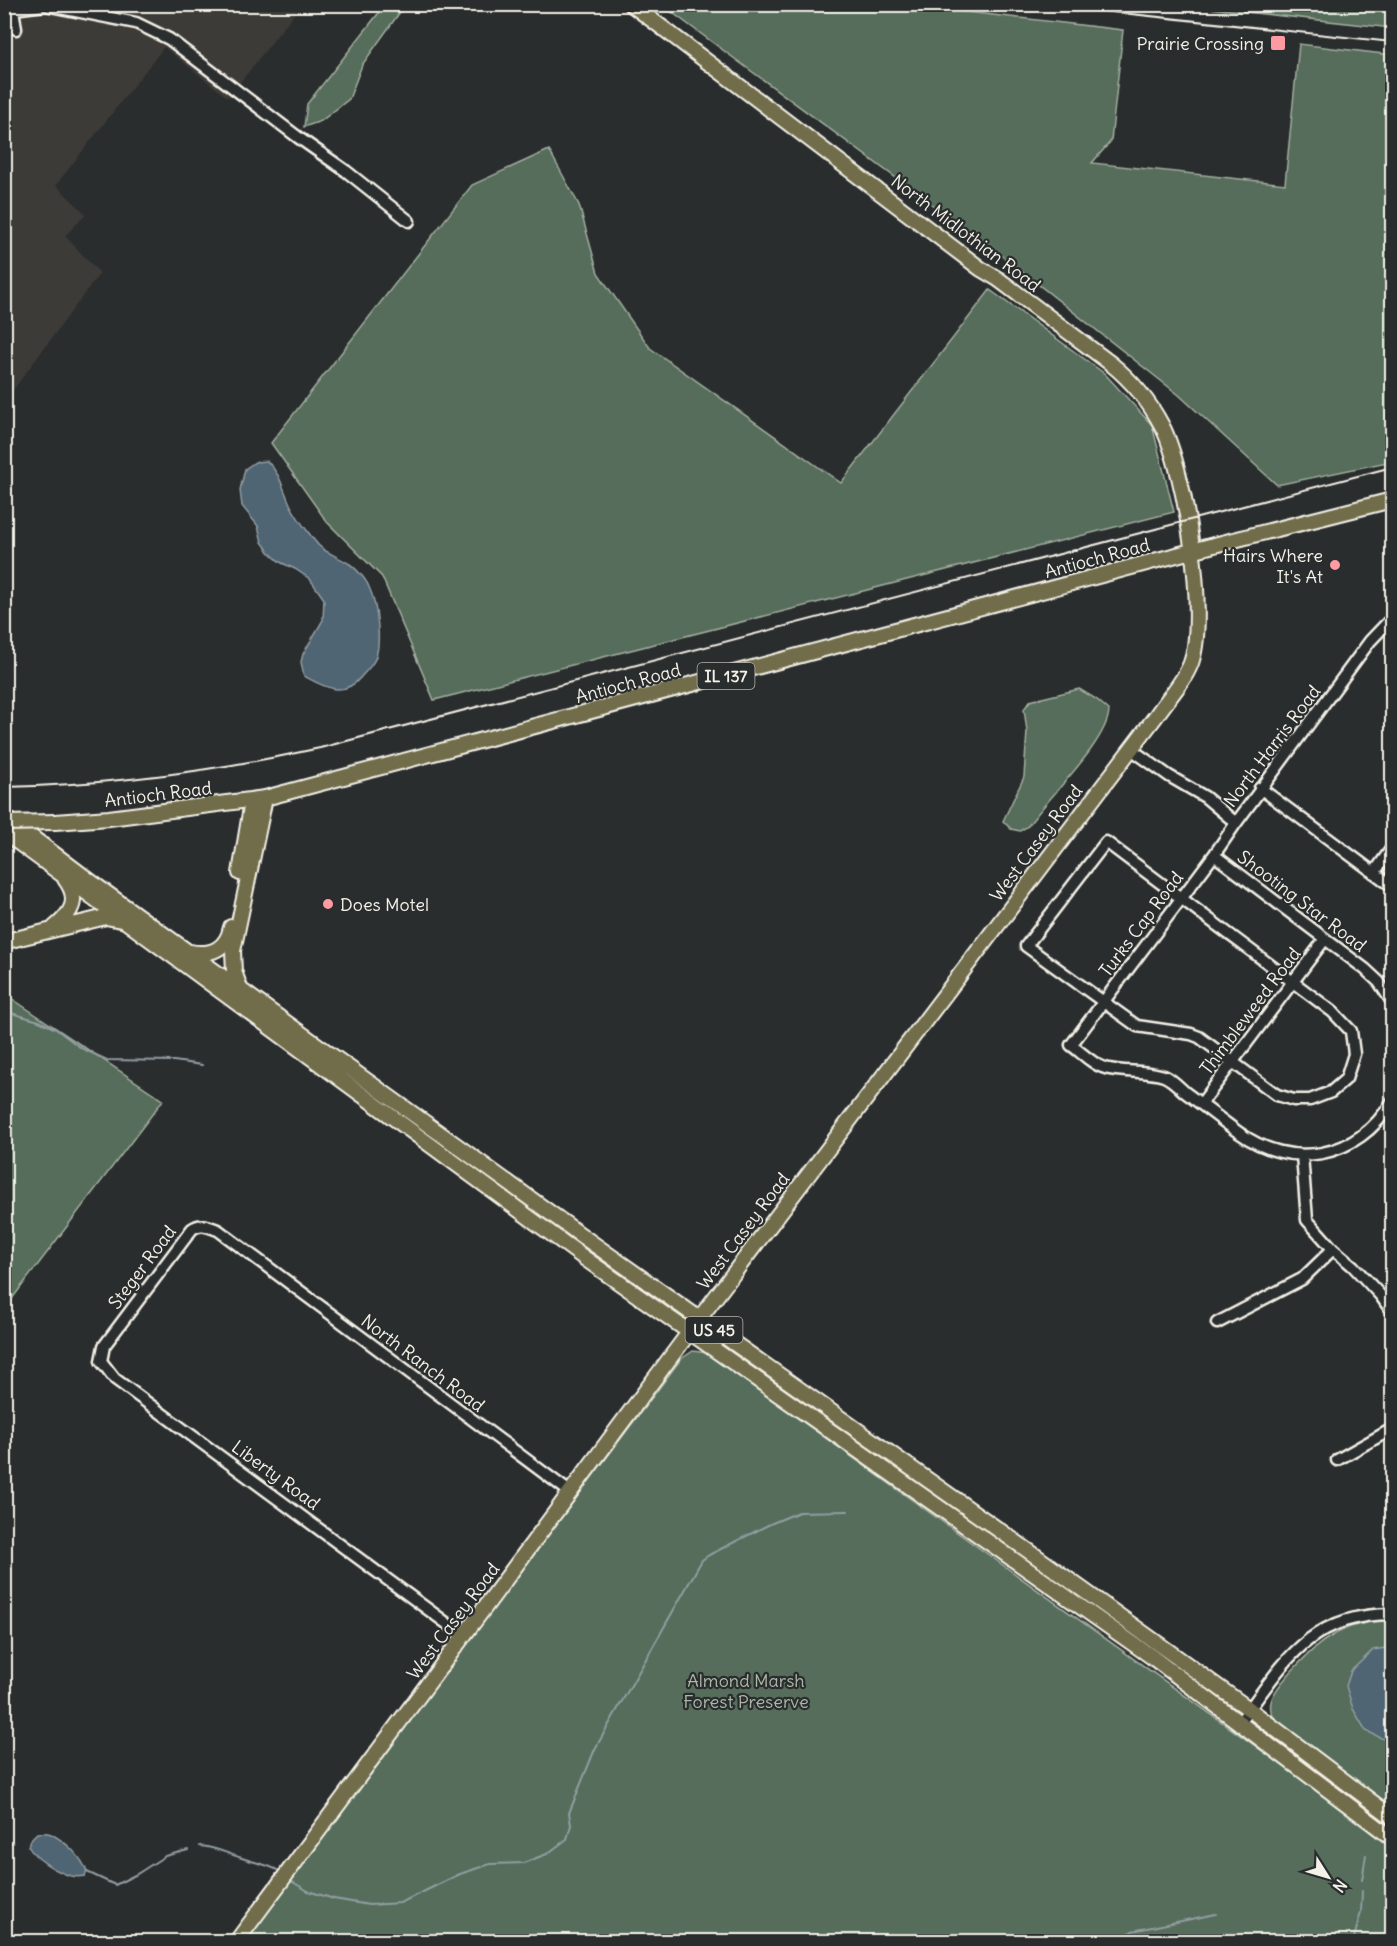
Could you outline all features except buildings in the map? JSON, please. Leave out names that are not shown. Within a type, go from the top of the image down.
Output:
[{"type":"main road","name":"North Midlothian Road","points":[[631,4],[1124,375],[1153,411],[1170,445],[1184,500],[1192,551]]},
{"type":"main road","name":"Antioch Road","points":[[4,823],[108,818],[258,799],[1392,500]]},
{"type":"main road","name":"West Casey Road","points":[[236,1941],[699,1319],[1131,749],[1186,673],[1191,662],[1198,624],[1192,551]]},
{"type":"main road","points":[[190,952],[203,955],[217,951],[226,942],[230,933],[258,799]]},
{"type":"main road","points":[[240,988],[234,971],[233,951],[258,799]]},
{"type":"main road","name":"US 45","points":[[4,817],[699,1319],[1031,1552],[1249,1709],[1392,1816]]},
{"type":"main road","name":"US 45","points":[[4,832],[586,1260],[1060,1592],[1240,1722],[1392,1838]]},
{"type":"main road","points":[[52,930],[67,916],[72,906],[72,889],[63,876]]},
{"type":"main road","points":[[4,940],[106,917],[124,921]]},
{"type":"street","points":[[16,29],[9,9],[45,5],[136,23],[169,39],[409,221]]},
{"type":"street","name":"North Harris Road","points":[[1131,749],[1204,797],[1236,823],[1370,641],[1392,618]]},
{"type":"street","points":[[1260,788],[1392,886]]},
{"type":"street","name":"Turks Cap Road","points":[[1201,1104],[1166,1077],[1103,1067],[1071,1045],[1236,823]]},
{"type":"street","points":[[1106,842],[1182,897],[1333,1012],[1351,1031],[1353,1054],[1346,1079],[1331,1092],[1310,1100],[1294,1100],[1276,1095],[1199,1037],[1137,1026],[1026,946],[1106,842]]},
{"type":"street","points":[[1374,873],[1392,848]]},
{"type":"street","name":"Shooting Star Road","points":[[1214,855],[1372,975],[1388,993],[1392,1002]]},
{"type":"street","name":"Thimbleweed Road","points":[[1201,1104],[1325,939]]},
{"type":"street","points":[[1201,1104],[1254,1142],[1270,1149],[1302,1155],[1345,1147],[1377,1123],[1392,1102]]},
{"type":"street","points":[[1302,1155],[1307,1220],[1381,1296],[1392,1312]]},
{"type":"street","name":"Steger Road","points":[[117,1328],[195,1226],[205,1225],[218,1230],[256,1258]]},
{"type":"street","points":[[1217,1323],[1302,1280],[1333,1249]]},
{"type":"street","name":"North Ranch Road","points":[[256,1258],[571,1493]]},
{"type":"street","name":"Liberty Road","points":[[117,1328],[101,1352],[101,1361],[116,1379],[464,1636]]},
{"type":"street","points":[[1337,1460],[1392,1429]]},
{"type":"street","points":[[1240,1722],[1289,1656],[1306,1640],[1348,1619],[1376,1614],[1392,1614]]},
{"type":"shaded area","points":[[5,5],[301,5],[228,98],[164,47],[56,185],[86,214],[65,236],[100,273],[5,401]]},
{"type":"green space","points":[[898,4],[1123,30],[1111,141],[1092,163],[1285,184],[1299,44],[1392,55],[1392,407],[1387,414],[1392,461],[1277,485],[1179,395],[1007,260],[662,5]]},
{"type":"green space","points":[[385,5],[405,5],[362,65],[349,99],[321,121],[304,127],[307,104]]},
{"type":"green space","points":[[1182,5],[1392,5],[1392,28]]},
{"type":"green space","points":[[549,150],[579,205],[598,273],[650,348],[841,483],[990,290],[1105,374],[1152,425],[1174,512],[434,700],[382,577],[327,522],[271,443],[472,185]]},
{"type":"green space","points":[[1079,689],[1109,710],[1099,738],[1028,826],[1020,831],[1011,829],[1003,821],[1024,777],[1027,731],[1024,709],[1030,701]]},
{"type":"green space","points":[[5,994],[163,1100],[5,1308]]},
{"type":"green space","name":"Almond Marsh Forest Preserve","points":[[693,1351],[707,1353],[1392,1844],[1392,1941],[241,1942],[681,1359]]},
{"type":"green space","points":[[1392,1619],[1392,1808],[1278,1723],[1272,1714],[1271,1702],[1279,1686],[1323,1641],[1352,1627]]},
{"type":"water","points":[[267,461],[279,477],[293,510],[314,540],[326,551],[354,567],[365,580],[372,594],[378,623],[377,652],[370,666],[354,684],[347,688],[326,687],[304,676],[301,662],[303,654],[323,620],[324,599],[310,579],[280,562],[270,553],[262,542],[258,526],[242,506],[240,490],[245,469],[255,462]]},
{"type":"water","points":[[1392,1647],[1392,1743],[1366,1731],[1353,1709],[1346,1686],[1351,1671],[1373,1650]]},
{"type":"water","points":[[37,1833],[51,1834],[67,1845],[85,1866],[87,1872],[85,1876],[74,1877],[65,1874],[36,1856],[28,1846]]},
{"type":"waterway","points":[[4,1011],[39,1021],[56,1029],[81,1048],[107,1060],[174,1061],[202,1065]]},
{"type":"waterway","points":[[291,1881],[308,1891],[334,1899],[369,1905],[400,1903],[460,1874],[490,1864],[523,1863],[547,1854],[567,1839],[571,1825],[569,1813],[595,1749],[702,1560],[770,1524],[799,1512],[848,1511]]},
{"type":"waterway","points":[[4,1843],[13,1843]]},
{"type":"waterway","points":[[200,1846],[217,1849],[279,1871]]},
{"type":"waterway","points":[[87,1872],[115,1885],[165,1856],[188,1850]]},
{"type":"waterway","points":[[1362,1880],[1366,1855]]},
{"type":"waterway","points":[[1353,1942],[1361,1912],[1362,1891]]},
{"type":"waterway","points":[[1119,1942],[1132,1931],[1216,1914]]},
{"type":"railway","points":[[1038,4],[1392,42]]},
{"type":"railway","points":[[4,787],[124,780],[242,764],[320,748],[1392,467]]},
{"type":"place","name":"Prairie Crossing","points":[[1278,43]]},
{"type":"place","name":"Hairs Where It's At","points":[[1335,565]]},
{"type":"place","name":"Does Motel","points":[[328,904]]}]
